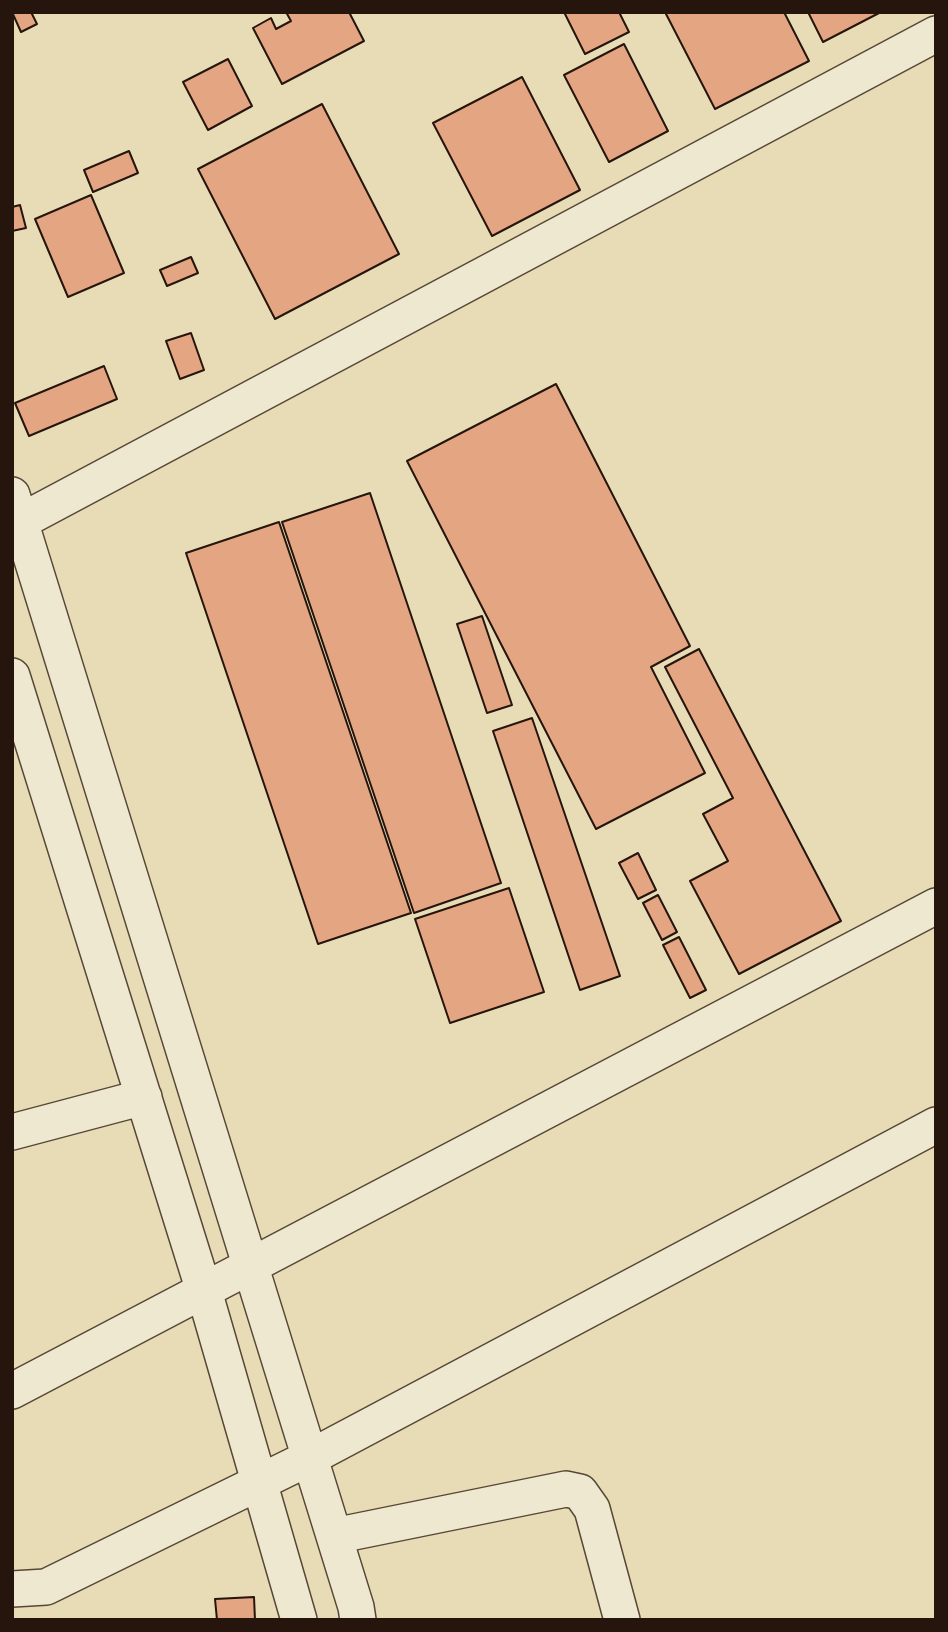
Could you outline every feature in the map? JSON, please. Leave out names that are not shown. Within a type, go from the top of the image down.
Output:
[{"type":"street","points":[[358,1620],[15,514],[936,34]]},
{"type":"street","points":[[12,676],[204,1291],[299,1620]]},
{"type":"street","points":[[12,1391],[936,906]]},
{"type":"street","points":[[12,1132],[144,1097]]},
{"type":"street","points":[[12,1589],[46,1587],[309,1458],[936,1125]]},
{"type":"street","points":[[334,1536],[566,1489],[580,1492],[592,1509],[622,1620]]},
{"type":"building","points":[[12,12],[31,12],[37,24],[21,32]]},
{"type":"building","points":[[286,12],[349,12],[364,41],[282,84],[253,28],[271,18],[276,29],[291,21]]},
{"type":"building","points":[[564,12],[619,12],[629,32],[585,54]]},
{"type":"building","points":[[665,12],[784,12],[809,61],[715,109]]},
{"type":"building","points":[[808,12],[881,12],[823,42]]},
{"type":"building","points":[[624,44],[668,131],[609,162],[564,75]]},
{"type":"building","points":[[228,59],[252,106],[208,130],[183,82]]},
{"type":"building","points":[[522,77],[580,190],[492,236],[433,123]]},
{"type":"building","points":[[322,104],[399,254],[275,319],[198,169]]},
{"type":"building","points":[[129,151],[138,173],[93,192],[84,170]]},
{"type":"building","points":[[91,195],[124,273],[68,297],[35,219]]},
{"type":"building","points":[[20,205],[26,228],[12,231],[12,207]]},
{"type":"building","points":[[191,257],[198,273],[167,286],[160,270]]},
{"type":"building","points":[[191,333],[204,370],[180,379],[166,341]]},
{"type":"building","points":[[104,366],[117,399],[29,436],[15,403]]},
{"type":"building","points":[[556,384],[690,646],[651,667],[705,773],[596,829],[407,461]]},
{"type":"building","points":[[370,493],[501,883],[414,913],[282,522]]},
{"type":"building","points":[[279,522],[411,913],[318,944],[186,553]]},
{"type":"building","points":[[482,616],[512,705],[487,713],[457,624]]},
{"type":"building","points":[[699,649],[841,921],[739,974],[690,881],[728,861],[703,814],[733,798],[665,667]]},
{"type":"building","points":[[532,718],[620,976],[580,990],[493,731]]},
{"type":"building","points":[[638,853],[656,890],[638,899],[619,863]]},
{"type":"building","points":[[509,888],[544,992],[450,1023],[415,919]]},
{"type":"building","points":[[658,895],[677,932],[662,940],[643,903]]},
{"type":"building","points":[[679,937],[706,990],[690,998],[663,945]]},
{"type":"building","points":[[254,1597],[255,1620],[217,1620],[215,1599]]}]
